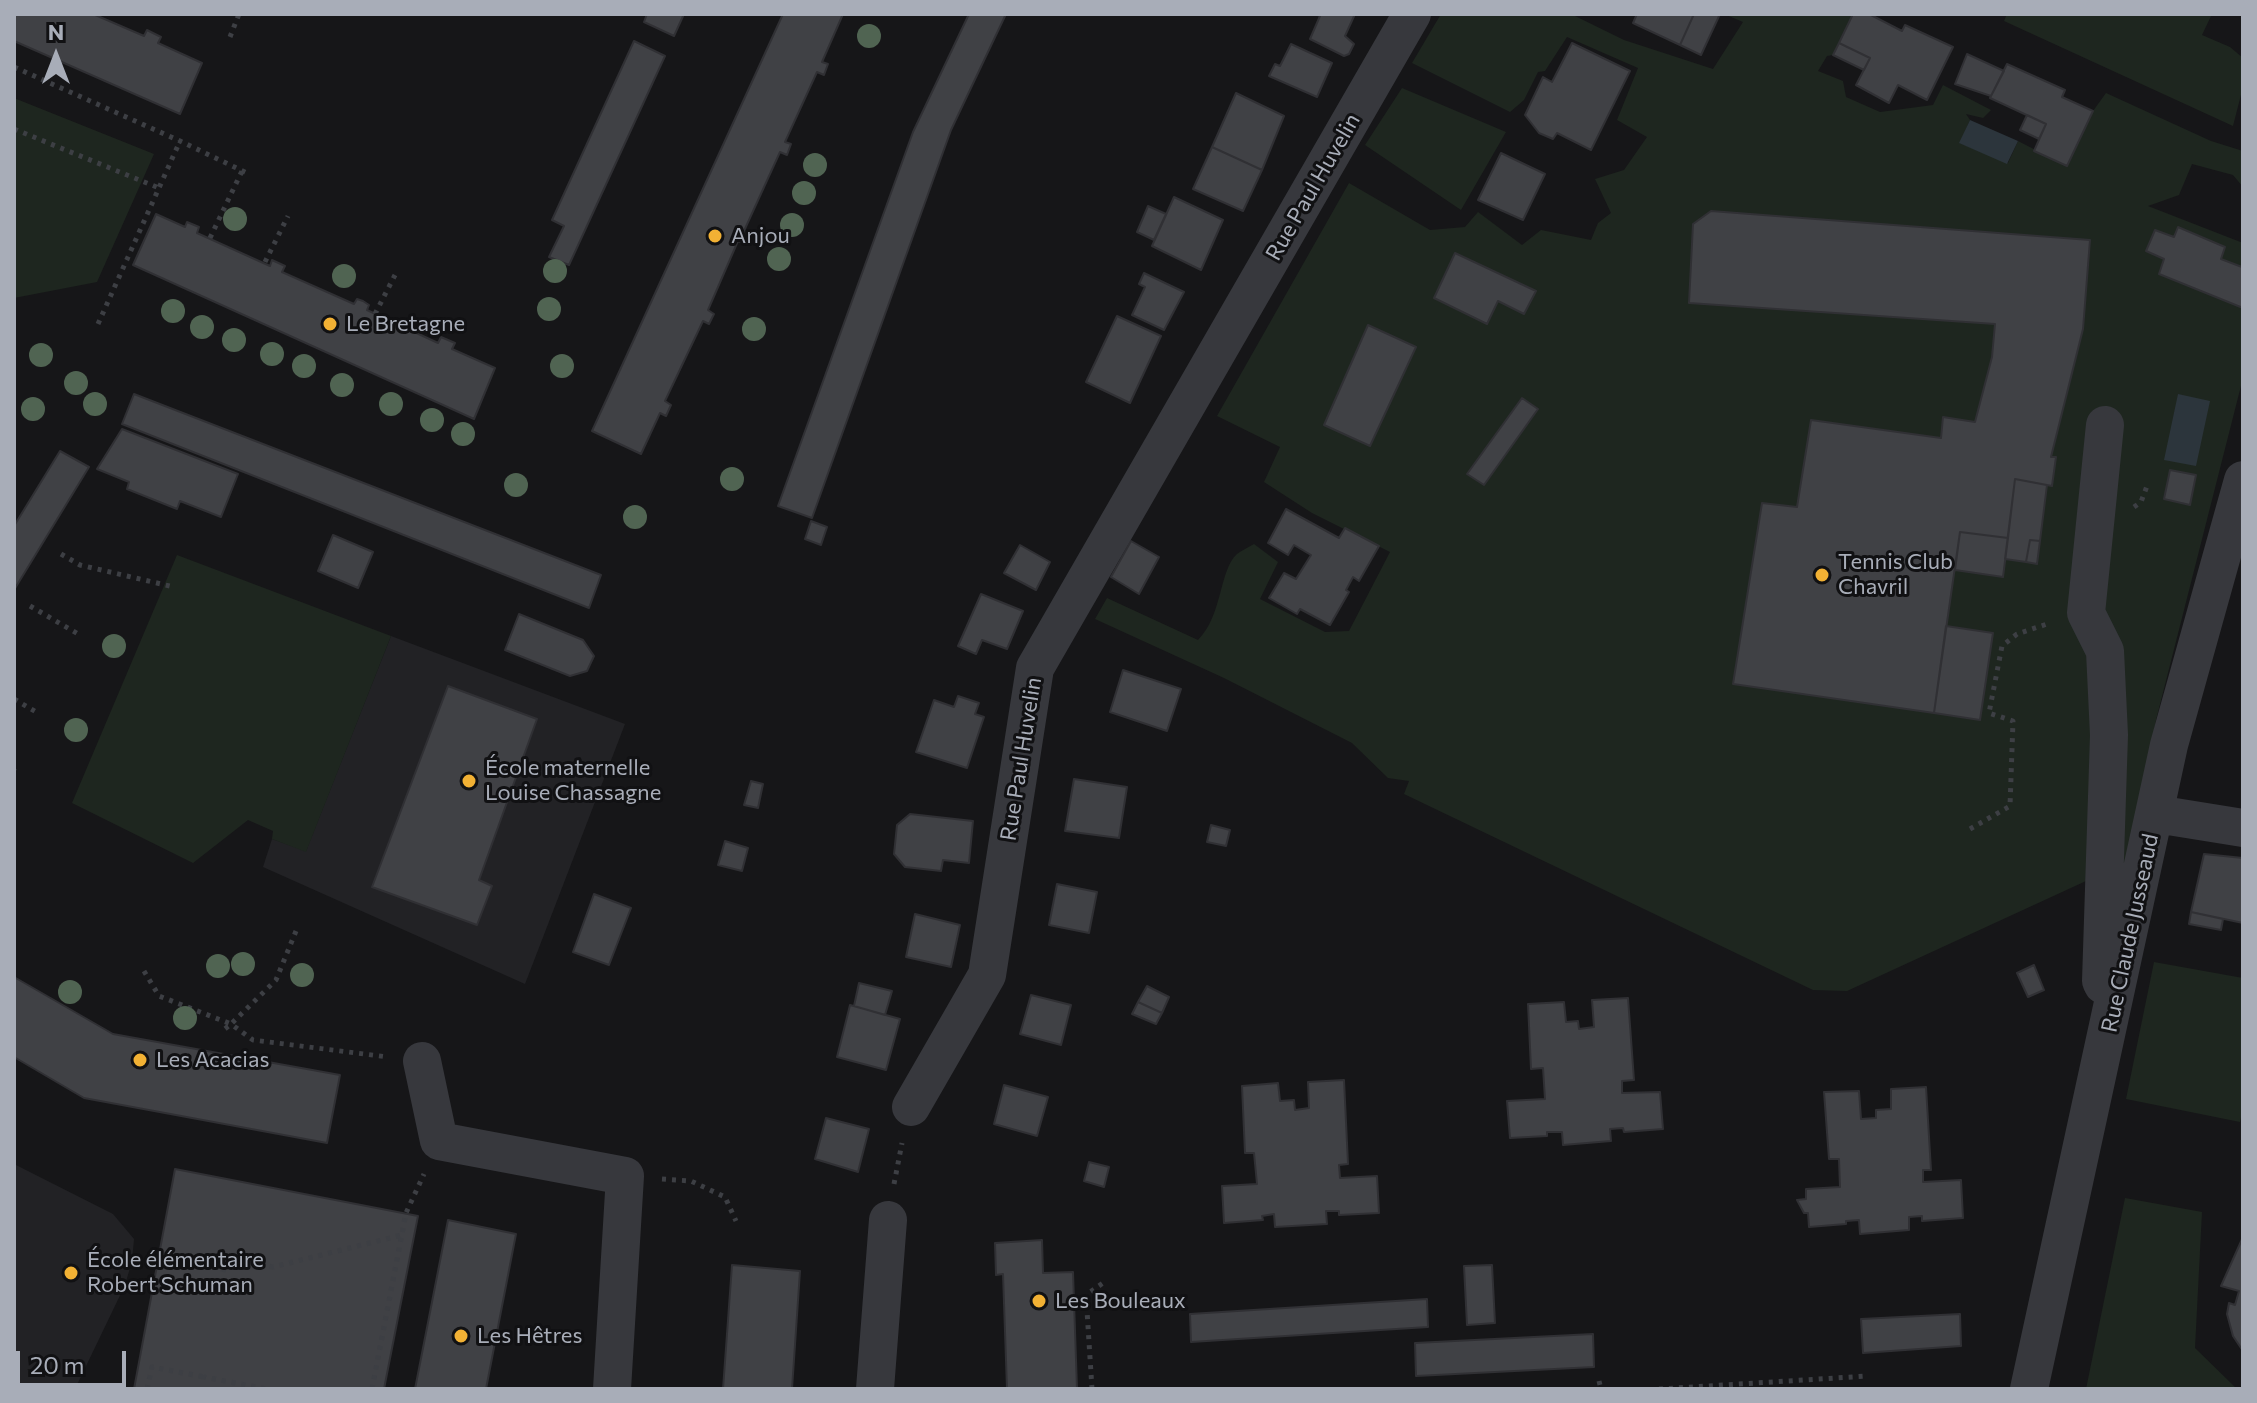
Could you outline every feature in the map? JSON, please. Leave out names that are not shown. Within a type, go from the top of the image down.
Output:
[{"type":"street","name":"Rue Paul Huvelin","points":[[911,1107],[987,975],[1035,668],[1412,14]]},
{"type":"street","points":[[2105,425],[2086,613],[2105,651],[2109,735],[2101,981],[2114,1005]]},
{"type":"street","name":"Rue Claude Jusseaud","points":[[2029,1389],[2169,745],[2243,480]]},
{"type":"street","points":[[2156,814],[2243,828]]},
{"type":"street","points":[[422,1061],[439,1141],[625,1176],[612,1389]]},
{"type":"street","points":[[875,1389],[888,1220]]},
{"type":"path","points":[[230,37],[239,14]]},
{"type":"path","points":[[14,67],[246,173],[210,238]]},
{"type":"path","points":[[14,129],[159,188]]},
{"type":"path","points":[[98,324],[180,141]]},
{"type":"path","points":[[265,262],[288,216]]},
{"type":"path","points":[[375,314],[395,275]]},
{"type":"path","points":[[61,554],[80,565],[174,587]]},
{"type":"path","points":[[30,606],[80,635]]},
{"type":"path","points":[[1970,829],[2010,806],[2013,721],[1989,713],[2002,646],[2017,634],[2086,613]]},
{"type":"path","points":[[14,699],[38,713]]},
{"type":"path","points":[[221,1032],[276,980],[296,931]]},
{"type":"path","points":[[144,971],[159,996],[231,1024],[253,1040],[422,1061]]},
{"type":"path","points":[[888,1220],[911,1107]]},
{"type":"path","points":[[372,1389],[406,1213],[439,1141]]},
{"type":"path","points":[[625,1176],[691,1181],[725,1197],[736,1221]]},
{"type":"path","points":[[223,1272],[226,1257],[273,1267],[402,1235]]},
{"type":"path","points":[[1092,1389],[1086,1295],[1103,1283]]},
{"type":"path","points":[[147,1389],[152,1367],[267,1389]]},
{"type":"path","points":[[1659,1389],[1868,1376]]},
{"type":"path","points":[[1599,1381],[1601,1389]]},
{"type":"shaded area","name":"Tennis Club Chavril","points":[[1441,14],[1571,14],[1624,40],[1713,69],[1743,22],[1724,14],[1853,14],[1833,55],[1827,56],[1818,71],[1843,81],[1846,97],[1880,112],[1933,105],[1943,85],[1991,110],[1983,118],[1966,114],[1970,120],[1960,143],[2008,163],[2018,141],[2067,166],[2093,111],[2106,93],[2211,141],[2243,151],[2243,187],[2233,175],[2192,164],[2179,195],[2148,206],[2243,243],[2243,378],[2156,720],[2127,879],[2086,881],[1847,991],[1813,990],[1404,794],[1409,781],[1388,778],[1352,743],[1224,678],[1095,619],[1107,598],[1198,640],[1212,618],[1231,561],[1254,544],[1278,562],[1260,599],[1325,632],[1349,631],[1390,552],[1312,513],[1264,482],[1280,447],[1217,416],[1349,183],[1430,230],[1465,227],[1478,212],[1522,245],[1541,230],[1591,240],[1598,223],[1611,213],[1595,179],[1624,170],[1647,137],[1617,120],[1638,68],[1567,37],[1545,71],[1538,72],[1524,100],[1510,112],[1412,63]]},
{"type":"shaded area","points":[[2007,14],[2212,14],[2202,35],[2230,47],[2243,58],[2243,87],[2233,126],[2004,21]]},
{"type":"shaded area","points":[[1402,88],[1506,132],[1461,210],[1365,145]]},
{"type":"shaded area","points":[[14,98],[154,154],[97,282],[14,298]]},
{"type":"shaded area","points":[[1970,120],[2018,141],[2007,164],[1959,143]]},
{"type":"shaded area","points":[[2178,394],[2210,401],[2196,466],[2164,460]]},
{"type":"shaded area","points":[[177,555],[391,636],[306,852],[272,839],[273,831],[248,820],[193,863],[72,803]]},
{"type":"shaded area","name":"École maternelle Louise Chassagne","points":[[391,636],[625,724],[525,984],[263,867],[272,839],[306,851]]},
{"type":"shaded area","points":[[2154,962],[2243,978],[2243,1109],[2240,1122],[2126,1099]]},
{"type":"shaded area","name":"École élémentaire Robert Schuman","points":[[14,1164],[113,1214],[134,1239],[125,1285],[75,1389],[14,1389]]},
{"type":"shaded area","points":[[2125,1198],[2202,1212],[2195,1348],[2237,1389],[2086,1389]]},
{"type":"building","points":[[14,14],[93,14],[144,36],[147,30],[161,37],[158,43],[202,63],[180,114],[14,41]]},
{"type":"building","points":[[647,14],[684,14],[674,36],[644,22]]},
{"type":"building","name":"Anjou","points":[[783,14],[843,14],[822,62],[828,64],[824,75],[817,72],[785,142],[791,144],[787,155],[780,152],[744,231],[751,234],[746,244],[738,241],[708,310],[714,314],[709,324],[703,321],[665,401],[671,405],[666,416],[660,413],[641,454],[592,431]]},
{"type":"building","points":[[969,14],[1006,14],[951,130],[812,518],[778,506],[913,132]]},
{"type":"building","points":[[1315,14],[1355,14],[1345,36],[1354,44],[1349,54],[1344,56],[1310,39],[1320,16]]},
{"type":"building","points":[[1637,14],[1694,14],[1680,45],[1633,23]]},
{"type":"building","points":[[1694,14],[1720,14],[1701,55],[1680,45]]},
{"type":"building","points":[[1853,14],[1869,14],[1902,31],[1905,25],[1953,47],[1927,100],[1898,85],[1889,103],[1856,85],[1870,58],[1839,43]]},
{"type":"building","points":[[634,41],[665,56],[569,265],[549,257],[564,226],[552,220]]},
{"type":"building","points":[[1572,43],[1630,71],[1591,150],[1557,133],[1553,139],[1539,133],[1525,115],[1543,77],[1552,82]]},
{"type":"building","points":[[1839,43],[1870,58],[1864,70],[1833,55]]},
{"type":"building","points":[[1291,44],[1332,63],[1317,97],[1269,76],[1275,64],[1280,66]]},
{"type":"building","points":[[1967,54],[2004,71],[1991,96],[1955,84]]},
{"type":"building","points":[[2007,64],[2065,90],[2062,97],[2093,111],[2067,166],[2034,151],[2046,124],[1990,98]]},
{"type":"building","points":[[1236,93],[1284,116],[1262,170],[1212,147]]},
{"type":"building","points":[[2027,115],[2046,124],[2039,139],[2020,130]]},
{"type":"building","points":[[1212,147],[1262,170],[1243,211],[1193,189]]},
{"type":"building","points":[[1501,153],[1545,174],[1523,220],[1478,200]]},
{"type":"building","points":[[1174,197],[1223,220],[1201,270],[1152,246]]},
{"type":"building","points":[[1148,206],[1166,214],[1154,240],[1137,232]]},
{"type":"building","points":[[1711,211],[2090,240],[2083,329],[2051,457],[2056,457],[2052,486],[2015,479],[2008,538],[1960,532],[1934,713],[1733,684],[1762,503],[1797,507],[1811,420],[1941,438],[1943,417],[1975,422],[1992,357],[1995,324],[1689,303],[1693,224]]},
{"type":"building","name":"Le Bretagne","points":[[156,214],[185,227],[187,222],[199,227],[197,233],[270,266],[272,260],[285,266],[282,272],[354,304],[357,299],[363,301],[369,305],[367,310],[438,343],[441,337],[455,343],[452,349],[495,368],[474,419],[133,265]]},
{"type":"building","points":[[2178,227],[2225,247],[2221,259],[2243,265],[2243,308],[2159,274],[2164,259],[2146,251],[2155,230],[2174,237]]},
{"type":"building","points":[[1455,253],[1536,291],[1524,314],[1498,301],[1487,324],[1434,298]]},
{"type":"building","points":[[1144,273],[1184,292],[1164,330],[1132,315],[1145,287],[1139,284]]},
{"type":"building","points":[[1117,316],[1161,336],[1130,403],[1086,382]]},
{"type":"building","points":[[1368,325],[1416,347],[1370,446],[1324,425]]},
{"type":"building","points":[[134,394],[601,575],[589,608],[122,424]]},
{"type":"building","points":[[1522,398],[1538,409],[1484,485],[1467,474]]},
{"type":"building","points":[[122,429],[238,474],[221,517],[180,501],[177,509],[127,489],[129,482],[97,469]]},
{"type":"building","points":[[60,451],[89,467],[14,590],[14,526]]},
{"type":"building","points":[[2170,470],[2196,475],[2190,505],[2164,499]]},
{"type":"building","points":[[2015,479],[2047,485],[2040,541],[2030,540],[2026,562],[2005,559]]},
{"type":"building","points":[[1286,509],[1339,538],[1345,528],[1379,546],[1359,581],[1353,577],[1346,590],[1349,592],[1330,625],[1300,609],[1297,614],[1269,598],[1284,573],[1296,579],[1311,555],[1294,545],[1288,555],[1268,543]]},
{"type":"building","points":[[811,521],[827,527],[821,545],[805,539]]},
{"type":"building","points":[[1960,532],[2008,538],[2003,577],[1955,570]]},
{"type":"building","points":[[333,535],[373,552],[358,588],[318,571]]},
{"type":"building","points":[[2030,540],[2040,541],[2037,564],[2026,562]]},
{"type":"building","points":[[1131,541],[1159,557],[1139,594],[1111,577]]},
{"type":"building","points":[[1020,545],[1050,562],[1036,590],[1004,573]]},
{"type":"building","points":[[981,594],[1023,611],[1007,649],[982,640],[976,654],[958,646]]},
{"type":"building","points":[[519,614],[583,640],[594,656],[587,671],[570,676],[505,650]]},
{"type":"building","points":[[1946,626],[1993,633],[1980,720],[1934,713]]},
{"type":"building","points":[[1123,670],[1181,689],[1167,731],[1110,712]]},
{"type":"building","points":[[448,686],[537,719],[479,880],[492,886],[477,925],[372,887]]},
{"type":"building","points":[[958,696],[979,703],[975,714],[984,717],[967,768],[916,752],[934,700],[954,707]]},
{"type":"building","points":[[1074,779],[1127,787],[1119,838],[1065,831]]},
{"type":"building","points":[[751,781],[763,784],[758,808],[744,805]]},
{"type":"building","points":[[910,814],[973,821],[969,863],[943,860],[941,871],[905,867],[894,854],[897,825]]},
{"type":"building","points":[[1211,825],[1230,830],[1226,846],[1207,842]]},
{"type":"building","points":[[725,841],[748,848],[742,871],[718,865]]},
{"type":"building","points":[[2204,854],[2243,858],[2243,923],[2191,912]]},
{"type":"building","points":[[1057,884],[1097,892],[1089,933],[1049,925]]},
{"type":"building","points":[[594,894],[631,908],[609,965],[573,952]]},
{"type":"building","points":[[2191,912],[2223,919],[2221,930],[2189,924]]},
{"type":"building","points":[[915,914],[960,925],[951,967],[906,957]]},
{"type":"building","points":[[2034,965],[2044,990],[2028,997],[2017,973]]},
{"type":"building","name":"Les Acacias","points":[[14,977],[113,1034],[340,1075],[327,1143],[84,1098],[14,1057]]},
{"type":"building","points":[[859,983],[892,991],[885,1015],[854,1006]]},
{"type":"building","points":[[1147,986],[1169,997],[1162,1013],[1138,1002]]},
{"type":"building","points":[[1031,995],[1071,1005],[1061,1045],[1020,1034]]},
{"type":"building","points":[[1628,998],[1634,1080],[1622,1081],[1622,1093],[1660,1092],[1663,1129],[1624,1132],[1623,1128],[1610,1129],[1611,1141],[1563,1145],[1562,1132],[1510,1138],[1507,1101],[1545,1099],[1543,1068],[1531,1069],[1528,1004],[1564,1002],[1566,1022],[1578,1021],[1579,1029],[1594,1027],[1592,1000]]},
{"type":"building","points":[[1138,1002],[1162,1013],[1156,1024],[1132,1014]]},
{"type":"building","points":[[850,1005],[900,1019],[886,1070],[837,1057]]},
{"type":"building","points":[[1344,1080],[1348,1164],[1339,1165],[1340,1178],[1377,1176],[1379,1213],[1339,1215],[1339,1211],[1326,1211],[1327,1224],[1275,1227],[1274,1214],[1262,1216],[1263,1220],[1224,1223],[1222,1186],[1257,1184],[1254,1153],[1245,1153],[1242,1086],[1278,1083],[1280,1101],[1294,1100],[1295,1110],[1309,1108],[1308,1082]]},
{"type":"building","points":[[1004,1085],[1048,1097],[1037,1136],[994,1124]]},
{"type":"building","points":[[1926,1087],[1931,1170],[1923,1170],[1923,1182],[1961,1180],[1963,1218],[1922,1221],[1922,1216],[1909,1217],[1909,1230],[1860,1234],[1859,1220],[1809,1227],[1808,1213],[1804,1213],[1797,1200],[1806,1199],[1806,1189],[1840,1187],[1839,1159],[1829,1159],[1824,1092],[1859,1091],[1861,1119],[1876,1118],[1876,1110],[1891,1109],[1891,1089]]},
{"type":"building","points":[[826,1118],[869,1129],[858,1172],[815,1159]]},
{"type":"building","points":[[1089,1162],[1109,1167],[1104,1187],[1084,1181]]},
{"type":"building","points":[[175,1169],[418,1216],[384,1389],[134,1389]]},
{"type":"building","name":"Les Hêtres","points":[[448,1220],[516,1234],[486,1389],[415,1389]]},
{"type":"building","points":[[2243,1237],[2243,1351],[2233,1336],[2227,1314],[2229,1303],[2235,1305],[2239,1291],[2221,1286]]},
{"type":"building","name":"Les Bouleaux","points":[[1042,1240],[1043,1273],[1073,1272],[1077,1389],[1007,1389],[1003,1274],[996,1275],[995,1243]]},
{"type":"building","points":[[732,1265],[800,1271],[792,1389],[723,1389]]},
{"type":"building","points":[[1492,1265],[1495,1323],[1467,1325],[1464,1266]]},
{"type":"building","points":[[1427,1299],[1428,1327],[1191,1342],[1190,1314]]},
{"type":"building","points":[[1960,1314],[1961,1346],[1863,1353],[1861,1319]]},
{"type":"building","points":[[1593,1334],[1594,1367],[1416,1376],[1415,1343]]},
{"type":"place","name":"Anjou","points":[[715,236]]},
{"type":"place","name":"Le Bretagne","points":[[330,324]]},
{"type":"place","name":"Tennis Club Chavril","points":[[1822,575]]},
{"type":"place","name":"École maternelle Louise Chassagne","points":[[469,781]]},
{"type":"place","name":"Les Acacias","points":[[140,1060]]},
{"type":"place","name":"École élémentaire Robert Schuman","points":[[71,1273]]},
{"type":"place","name":"Les Bouleaux","points":[[1039,1301]]},
{"type":"place","name":"Les Hêtres","points":[[461,1336]]}]
